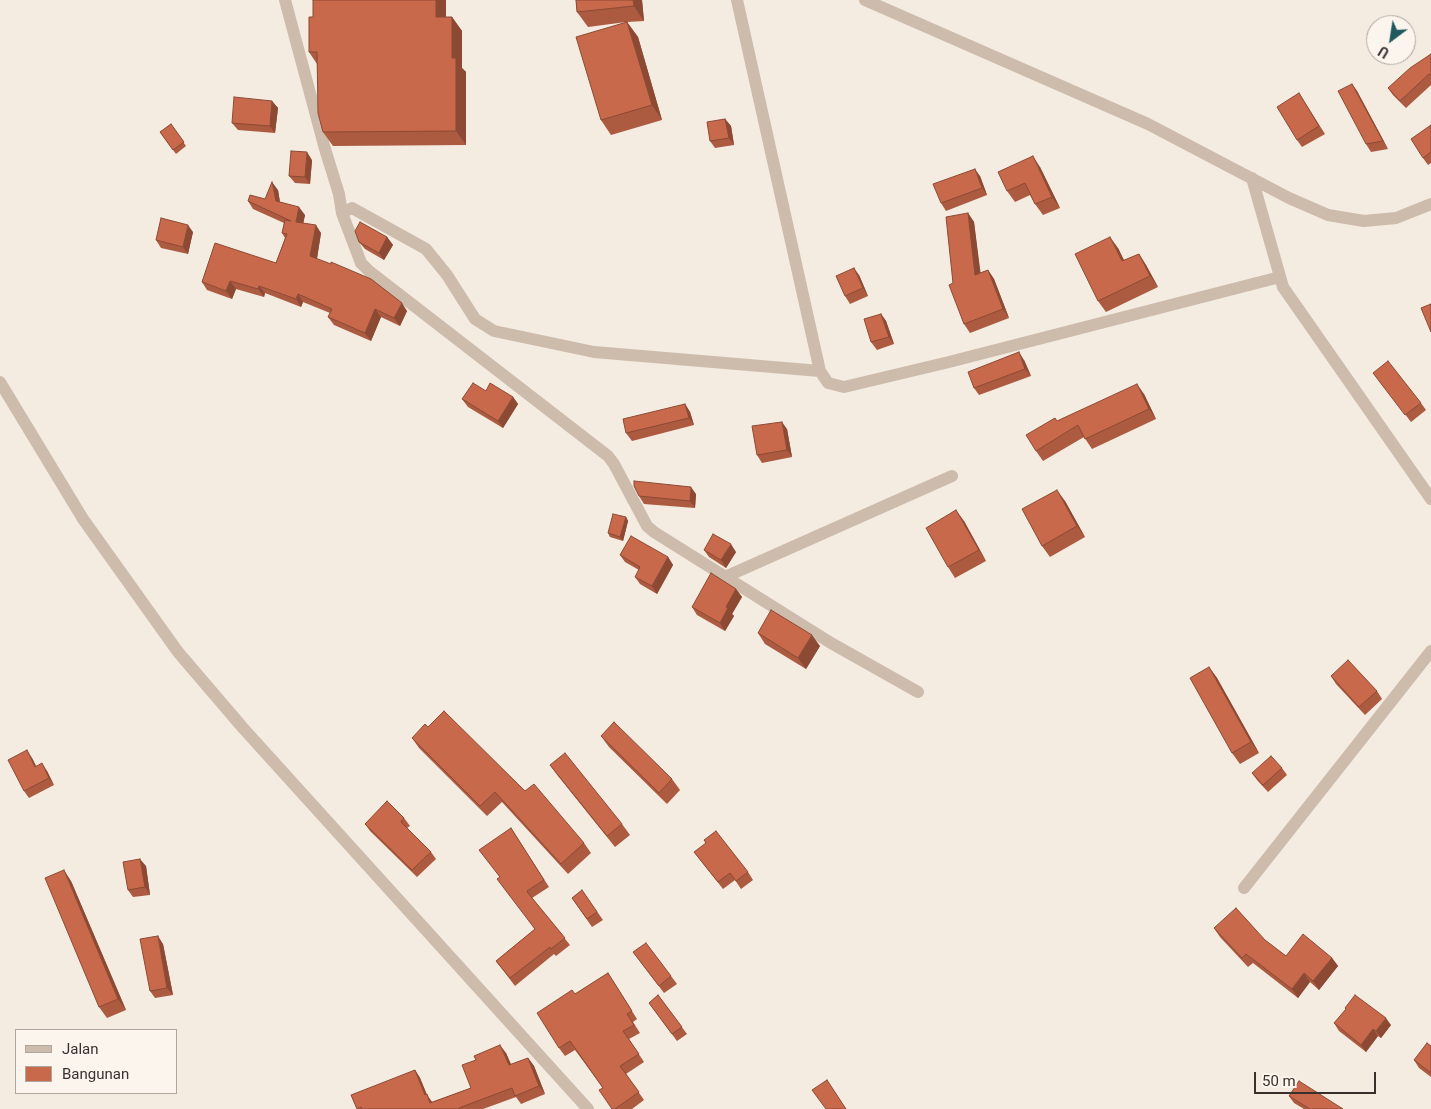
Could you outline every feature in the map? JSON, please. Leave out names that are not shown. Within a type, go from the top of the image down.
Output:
[{"type":"street","points":[[285,0],[339,194],[342,213],[361,263],[608,456],[647,526],[664,539],[831,643],[918,692]]},
{"type":"street","points":[[737,0],[820,371],[828,383],[844,387],[1280,277]]},
{"type":"street","points":[[865,0],[1148,124],[1289,198],[1328,215],[1364,221],[1396,218],[1431,204]]},
{"type":"street","points":[[1252,178],[1283,287],[1431,499]]},
{"type":"street","points":[[342,213],[352,208],[426,249],[447,275],[475,319],[494,331],[594,352],[820,371]]},
{"type":"street","points":[[0,382],[83,520],[178,652],[256,742],[588,1109]]},
{"type":"street","points":[[725,577],[952,476]]},
{"type":"street","points":[[1244,888],[1431,651]]},
{"type":"building","points":[[313,0],[436,0],[436,17],[452,17],[452,58],[456,58],[456,131],[323,132],[318,113],[317,52],[309,52],[309,17],[313,17]]},
{"type":"building","points":[[576,0],[633,0],[634,6],[577,12]]},
{"type":"building","points":[[627,22],[652,105],[601,120],[576,37]]},
{"type":"building","points":[[1431,54],[1431,76],[1429,74],[1400,101],[1388,88]]},
{"type":"building","points":[[1352,84],[1383,141],[1366,144],[1338,91]]},
{"type":"building","points":[[1299,93],[1319,126],[1297,140],[1277,107]]},
{"type":"building","points":[[234,97],[272,101],[270,126],[232,123]]},
{"type":"building","points":[[725,119],[729,138],[710,141],[707,122]]},
{"type":"building","points":[[171,124],[184,142],[173,150],[160,132]]},
{"type":"building","points":[[1431,125],[1431,152],[1423,158],[1411,139]]},
{"type":"building","points":[[291,151],[307,152],[305,177],[289,176]]},
{"type":"building","points":[[1033,156],[1052,197],[1035,204],[1025,183],[1007,191],[998,172]]},
{"type":"building","points":[[975,169],[982,188],[941,203],[933,184]]},
{"type":"building","points":[[272,182],[276,201],[299,207],[296,222],[316,225],[310,256],[331,264],[331,262],[371,279],[402,303],[394,318],[375,309],[365,333],[328,317],[332,309],[298,294],[296,299],[259,286],[258,289],[230,281],[226,291],[202,282],[215,243],[276,263],[287,234],[282,233],[285,220],[291,221],[248,201],[250,195],[265,199]]},
{"type":"building","points":[[968,213],[975,275],[988,270],[1003,309],[964,324],[949,285],[953,283],[946,217]]},
{"type":"building","points":[[161,218],[188,225],[183,247],[156,240]]},
{"type":"building","points":[[360,222],[387,237],[379,253],[359,242],[355,231]]},
{"type":"building","points":[[1110,237],[1122,261],[1139,254],[1150,276],[1098,301],[1075,254]]},
{"type":"building","points":[[854,268],[863,288],[845,296],[836,276]]},
{"type":"building","points":[[1431,304],[1431,332],[1421,308]]},
{"type":"building","points":[[881,314],[889,337],[871,342],[864,319]]},
{"type":"building","points":[[1019,352],[1025,369],[974,388],[968,372]]},
{"type":"building","points":[[1388,361],[1421,403],[1405,415],[1373,373]]},
{"type":"building","points":[[473,383],[486,391],[490,383],[513,397],[498,421],[462,399]]},
{"type":"building","points":[[1137,384],[1149,409],[1085,439],[1078,425],[1036,451],[1026,435],[1055,418],[1057,421]]},
{"type":"building","points":[[685,404],[689,418],[626,433],[623,419]]},
{"type":"building","points":[[782,422],[787,450],[757,455],[752,426]]},
{"type":"building","points":[[634,481],[691,487],[690,501],[639,496],[634,486]]},
{"type":"building","points":[[1057,490],[1077,526],[1042,546],[1022,509]]},
{"type":"building","points":[[956,510],[979,550],[948,567],[926,528]]},
{"type":"building","points":[[613,514],[626,517],[620,537],[608,533]]},
{"type":"building","points":[[713,534],[731,544],[721,560],[704,550]]},
{"type":"building","points":[[631,536],[668,557],[652,586],[635,577],[640,567],[620,555]]},
{"type":"building","points":[[711,573],[736,589],[720,623],[692,607]]},
{"type":"building","points":[[771,610],[812,635],[798,658],[758,633]]},
{"type":"building","points":[[1348,660],[1377,691],[1359,707],[1331,676]]},
{"type":"building","points":[[1209,667],[1251,742],[1232,753],[1190,678]]},
{"type":"building","points":[[444,711],[525,791],[534,784],[584,843],[561,864],[495,792],[480,806],[412,738],[425,724],[428,727]]},
{"type":"building","points":[[614,722],[672,779],[659,793],[601,736]]},
{"type":"building","points":[[27,750],[35,767],[42,763],[49,778],[24,791],[8,760]]},
{"type":"building","points":[[565,753],[622,824],[607,836],[550,765]]},
{"type":"building","points":[[1271,756],[1282,768],[1263,785],[1252,773]]},
{"type":"building","points":[[387,801],[404,818],[401,822],[431,852],[412,870],[365,824]]},
{"type":"building","points":[[511,828],[544,880],[527,891],[565,938],[551,949],[550,947],[510,978],[496,961],[535,929],[497,879],[500,877],[479,850]]},
{"type":"building","points":[[716,831],[748,872],[736,881],[730,873],[718,882],[694,852],[706,843],[704,840]]},
{"type":"building","points":[[140,859],[145,887],[128,890],[123,862]]},
{"type":"building","points":[[64,870],[118,999],[99,1007],[45,878]]},
{"type":"building","points":[[582,890],[597,912],[587,919],[572,898]]},
{"type":"building","points":[[1236,908],[1265,940],[1286,956],[1303,934],[1332,958],[1313,981],[1304,973],[1292,989],[1246,954],[1242,958],[1214,928]]},
{"type":"building","points":[[158,936],[167,988],[150,991],[140,939]]},
{"type":"building","points":[[646,943],[671,976],[659,986],[633,952]]},
{"type":"building","points":[[608,973],[632,1011],[627,1014],[634,1025],[623,1031],[639,1054],[620,1066],[639,1092],[615,1109],[612,1109],[599,1090],[603,1088],[570,1041],[559,1048],[537,1013],[572,990],[575,994]]},
{"type":"building","points":[[658,995],[682,1027],[672,1034],[649,1003]]},
{"type":"building","points":[[1355,995],[1386,1018],[1376,1031],[1373,1029],[1361,1045],[1334,1023]]},
{"type":"building","points":[[1427,1043],[1431,1046],[1431,1073],[1414,1060]]},
{"type":"building","points":[[500,1045],[509,1065],[528,1058],[539,1086],[515,1096],[512,1088],[459,1109],[362,1109],[361,1107],[357,1109],[351,1095],[415,1070],[430,1103],[471,1088],[462,1065],[476,1060],[474,1056]]},
{"type":"building","points":[[827,1080],[846,1109],[826,1109],[812,1090]]},
{"type":"building","points":[[1299,1081],[1343,1109],[1310,1109],[1289,1096]]}]
